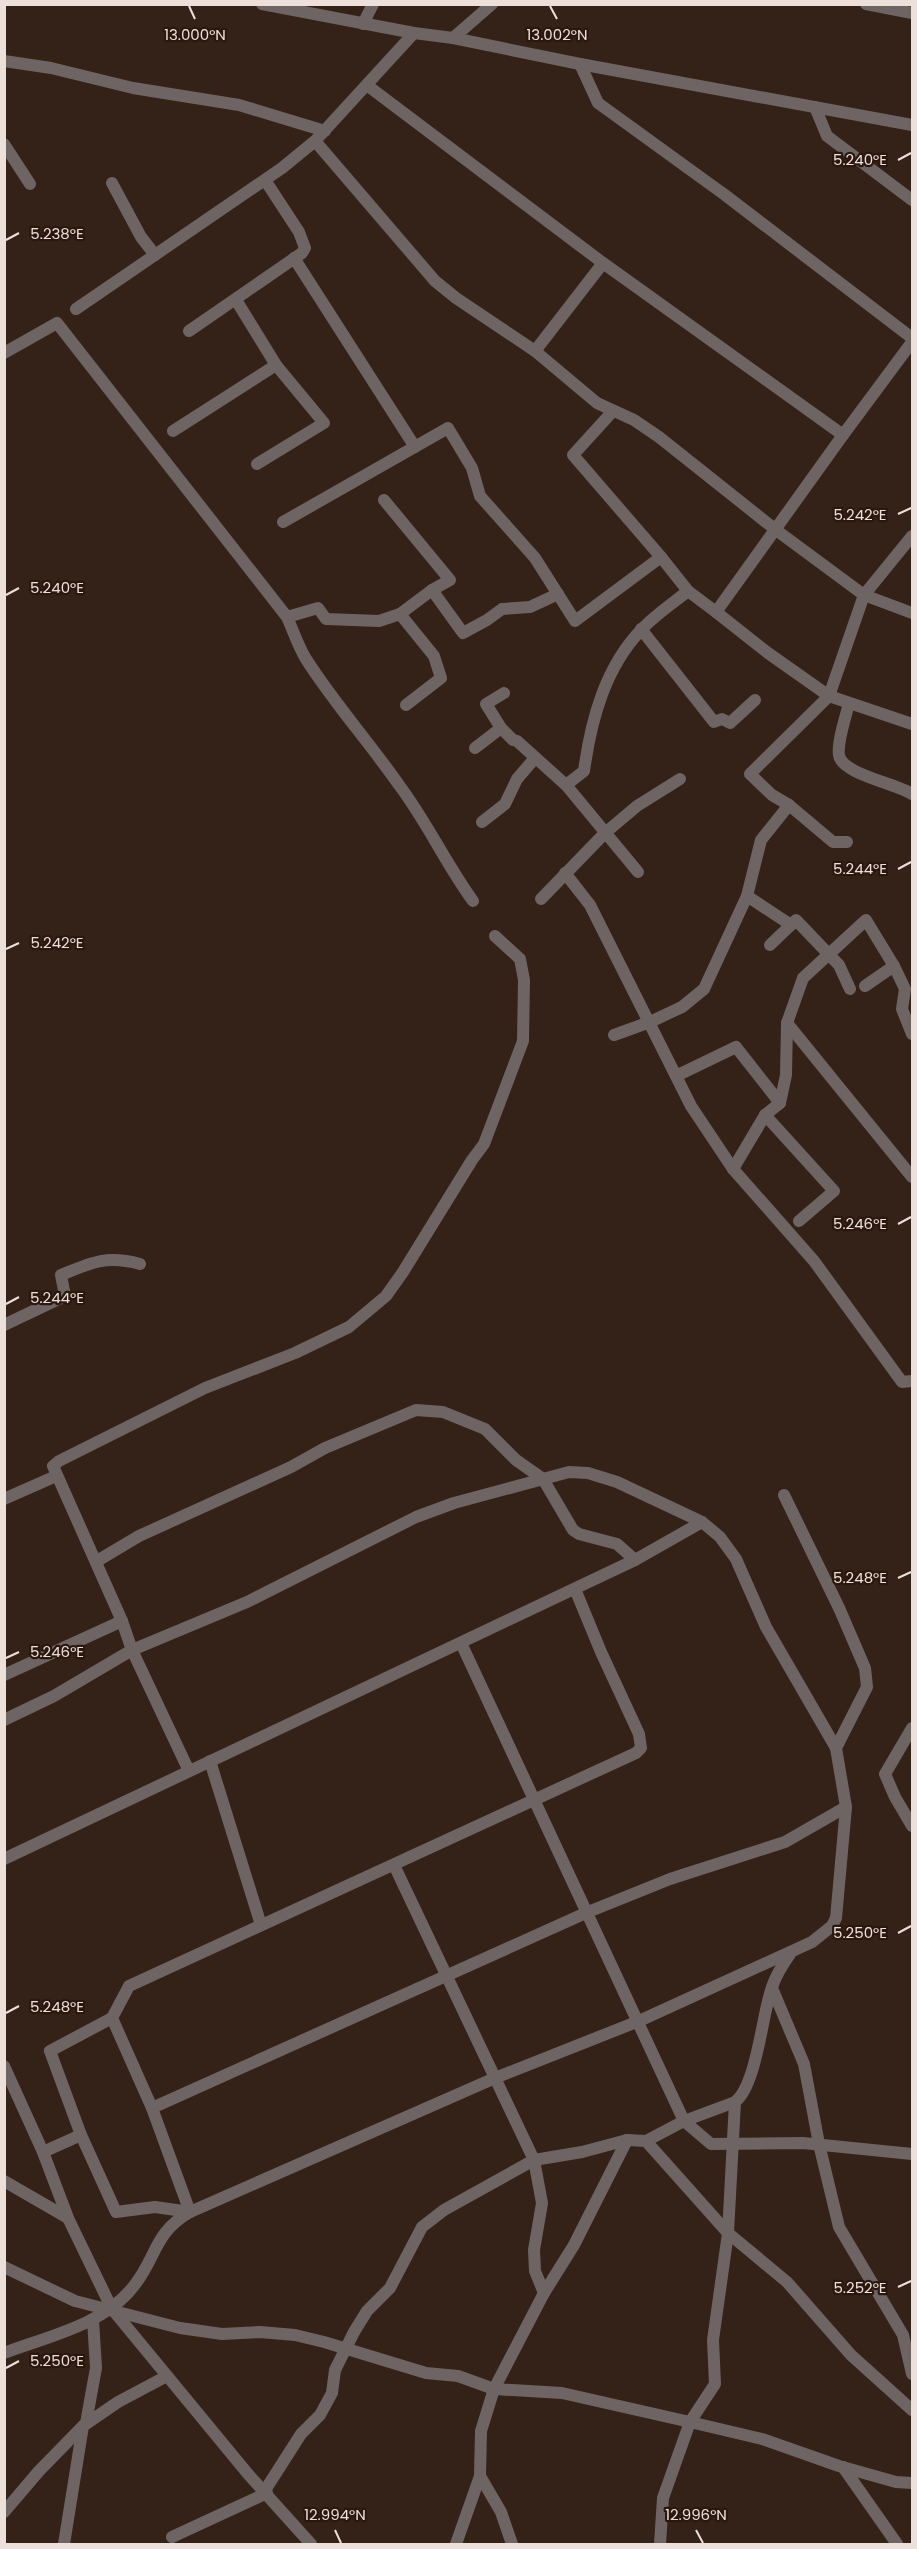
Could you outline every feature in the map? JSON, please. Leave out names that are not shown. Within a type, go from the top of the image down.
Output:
[{"type":"street","points":[[262,4],[912,125]]},
{"type":"street","points":[[363,24],[373,4]]},
{"type":"street","points":[[453,38],[492,4]]},
{"type":"street","points":[[866,4],[912,13]]},
{"type":"street","points":[[76,309],[265,180],[315,141],[368,86],[414,33]]},
{"type":"street","points":[[4,61],[51,68],[133,88],[239,105],[325,131]]},
{"type":"street","points":[[580,64],[598,104],[725,195],[912,340],[716,612]]},
{"type":"street","points":[[368,86],[603,263],[843,435]]},
{"type":"street","points":[[814,107],[827,136],[912,200]]},
{"type":"street","points":[[315,141],[435,281],[456,298],[535,351],[597,403],[634,420],[659,437],[776,530],[864,595],[912,613]]},
{"type":"street","points":[[4,144],[30,184]]},
{"type":"street","points":[[189,331],[236,300],[305,248],[303,241],[265,180]]},
{"type":"street","points":[[112,183],[141,237],[155,255]]},
{"type":"street","points":[[294,258],[415,447]]},
{"type":"street","points":[[535,351],[603,263]]},
{"type":"street","points":[[236,300],[276,365],[324,423],[257,464]]},
{"type":"street","points":[[4,353],[57,323],[287,617],[304,657],[330,695],[399,784],[437,840],[456,877],[473,901]]},
{"type":"street","points":[[173,431],[276,365]]},
{"type":"street","points":[[612,411],[573,455],[688,591],[768,653],[829,696],[912,724]]},
{"type":"street","points":[[283,522],[448,428],[472,468],[480,496],[536,558],[575,621],[661,557]]},
{"type":"street","points":[[287,617],[318,608],[326,619],[379,621],[400,614],[432,590],[450,580],[384,500]]},
{"type":"street","points":[[848,842],[833,842],[772,795],[750,774],[829,696],[864,595],[912,536]]},
{"type":"street","points":[[432,590],[463,633],[502,609],[530,607],[558,594]]},
{"type":"street","points":[[566,785],[584,771],[589,734],[609,673],[641,629],[688,591]]},
{"type":"street","points":[[400,614],[434,656],[441,678],[406,705]]},
{"type":"street","points":[[641,629],[714,722],[722,719],[730,723],[755,700]]},
{"type":"street","points":[[504,693],[486,704],[501,728],[566,785],[638,872]]},
{"type":"street","points":[[849,703],[839,754],[844,764],[912,794]]},
{"type":"street","points":[[475,748],[501,728]]},
{"type":"street","points":[[482,822],[505,804],[517,779],[535,758]]},
{"type":"street","points":[[541,899],[605,834],[637,806],[680,779]]},
{"type":"street","points":[[614,1035],[650,1022],[682,1006],[704,989],[747,896],[761,840],[789,806]]},
{"type":"street","points":[[565,873],[590,905],[691,1106],[733,1169],[814,1261],[902,1382],[912,1381]]},
{"type":"street","points":[[747,896],[791,925]]},
{"type":"street","points":[[770,945],[796,920],[839,965],[850,988]]},
{"type":"street","points":[[733,1169],[765,1115],[780,1102],[786,1075],[788,1023],[802,978],[866,920],[909,988],[902,1009],[912,1034]]},
{"type":"street","points":[[189,1771],[132,1650],[97,1561],[53,1466],[58,1461],[205,1388],[332,1337],[358,1320],[386,1296],[484,1144],[523,1041],[524,980],[520,959],[495,936]]},
{"type":"street","points":[[865,986],[894,966]]},
{"type":"street","points":[[788,1023],[912,1177]]},
{"type":"street","points":[[676,1076],[736,1047],[780,1102]]},
{"type":"street","points":[[765,1115],[834,1191],[799,1221]]},
{"type":"street","points":[[4,1325],[65,1296],[61,1275],[98,1260],[121,1258],[140,1264]]},
{"type":"street","points":[[97,1561],[139,1536],[291,1467],[325,1448],[416,1410],[443,1413],[485,1429],[516,1460],[543,1479],[573,1530],[579,1534],[617,1544],[635,1560]]},
{"type":"street","points":[[4,1720],[54,1696],[132,1650],[247,1602],[416,1517],[454,1503],[569,1472],[588,1473],[617,1482],[702,1522],[728,1546],[766,1627],[836,1748],[846,1807],[836,1918],[823,1935],[790,1953],[639,2021],[495,2078],[190,2212],[172,2222],[135,2286],[112,2309],[93,2320],[4,2353]]},
{"type":"street","points":[[4,1499],[56,1476]]},
{"type":"street","points":[[784,1495],[865,1668],[867,1687],[836,1748]]},
{"type":"street","points":[[4,1859],[635,1560],[702,1522]]},
{"type":"street","points":[[190,2212],[155,2207],[116,2212],[81,2135],[50,2051],[112,2018],[129,1986],[636,1753],[641,1748],[639,1734],[574,1589]]},
{"type":"street","points":[[4,1676],[122,1621]]},
{"type":"street","points":[[460,1643],[684,2121],[711,2144],[803,2143],[912,2154]]},
{"type":"street","points":[[912,1728],[885,1774],[912,1826]]},
{"type":"street","points":[[210,1761],[261,1924]]},
{"type":"street","points":[[152,2108],[588,1912],[670,1879],[785,1842],[846,1807]]},
{"type":"street","points":[[394,1865],[534,2160],[543,2203],[534,2250],[536,2271],[544,2294]]},
{"type":"street","points":[[172,2537],[264,2493],[301,2434],[320,2415],[332,2393],[335,2370],[345,2350],[367,2311],[390,2288],[422,2227],[444,2210],[534,2160],[582,2152],[627,2140],[646,2140],[684,2121],[735,2102],[740,2098],[750,2078],[772,1988],[780,1968],[790,1953]]},
{"type":"street","points":[[772,1988],[804,2064],[838,2227],[903,2335],[912,2374]]},
{"type":"street","points":[[112,2018],[152,2108],[190,2212]]},
{"type":"street","points":[[4,2066],[43,2152],[68,2218],[112,2309],[264,2493],[311,2544]]},
{"type":"street","points":[[660,2544],[663,2498],[690,2422],[715,2384],[713,2340],[728,2233],[735,2102]]},
{"type":"street","points":[[43,2152],[81,2135]]},
{"type":"street","points":[[456,2544],[480,2476],[481,2431],[494,2389],[544,2294],[574,2245],[627,2140]]},
{"type":"street","points":[[646,2140],[728,2233],[787,2282],[851,2355],[912,2410]]},
{"type":"street","points":[[4,2181],[68,2218]]},
{"type":"street","points":[[4,2267],[75,2301],[180,2328],[222,2334],[260,2332],[324,2342],[426,2373],[458,2376],[494,2389],[562,2393],[762,2439],[843,2467],[896,2482],[912,2483]]},
{"type":"street","points":[[4,2512],[39,2471],[86,2423],[96,2368],[93,2320]]},
{"type":"street","points":[[64,2544],[83,2426],[118,2402],[167,2376]]},
{"type":"street","points":[[843,2467],[897,2544]]},
{"type":"street","points":[[480,2476],[501,2512],[512,2544]]}]
